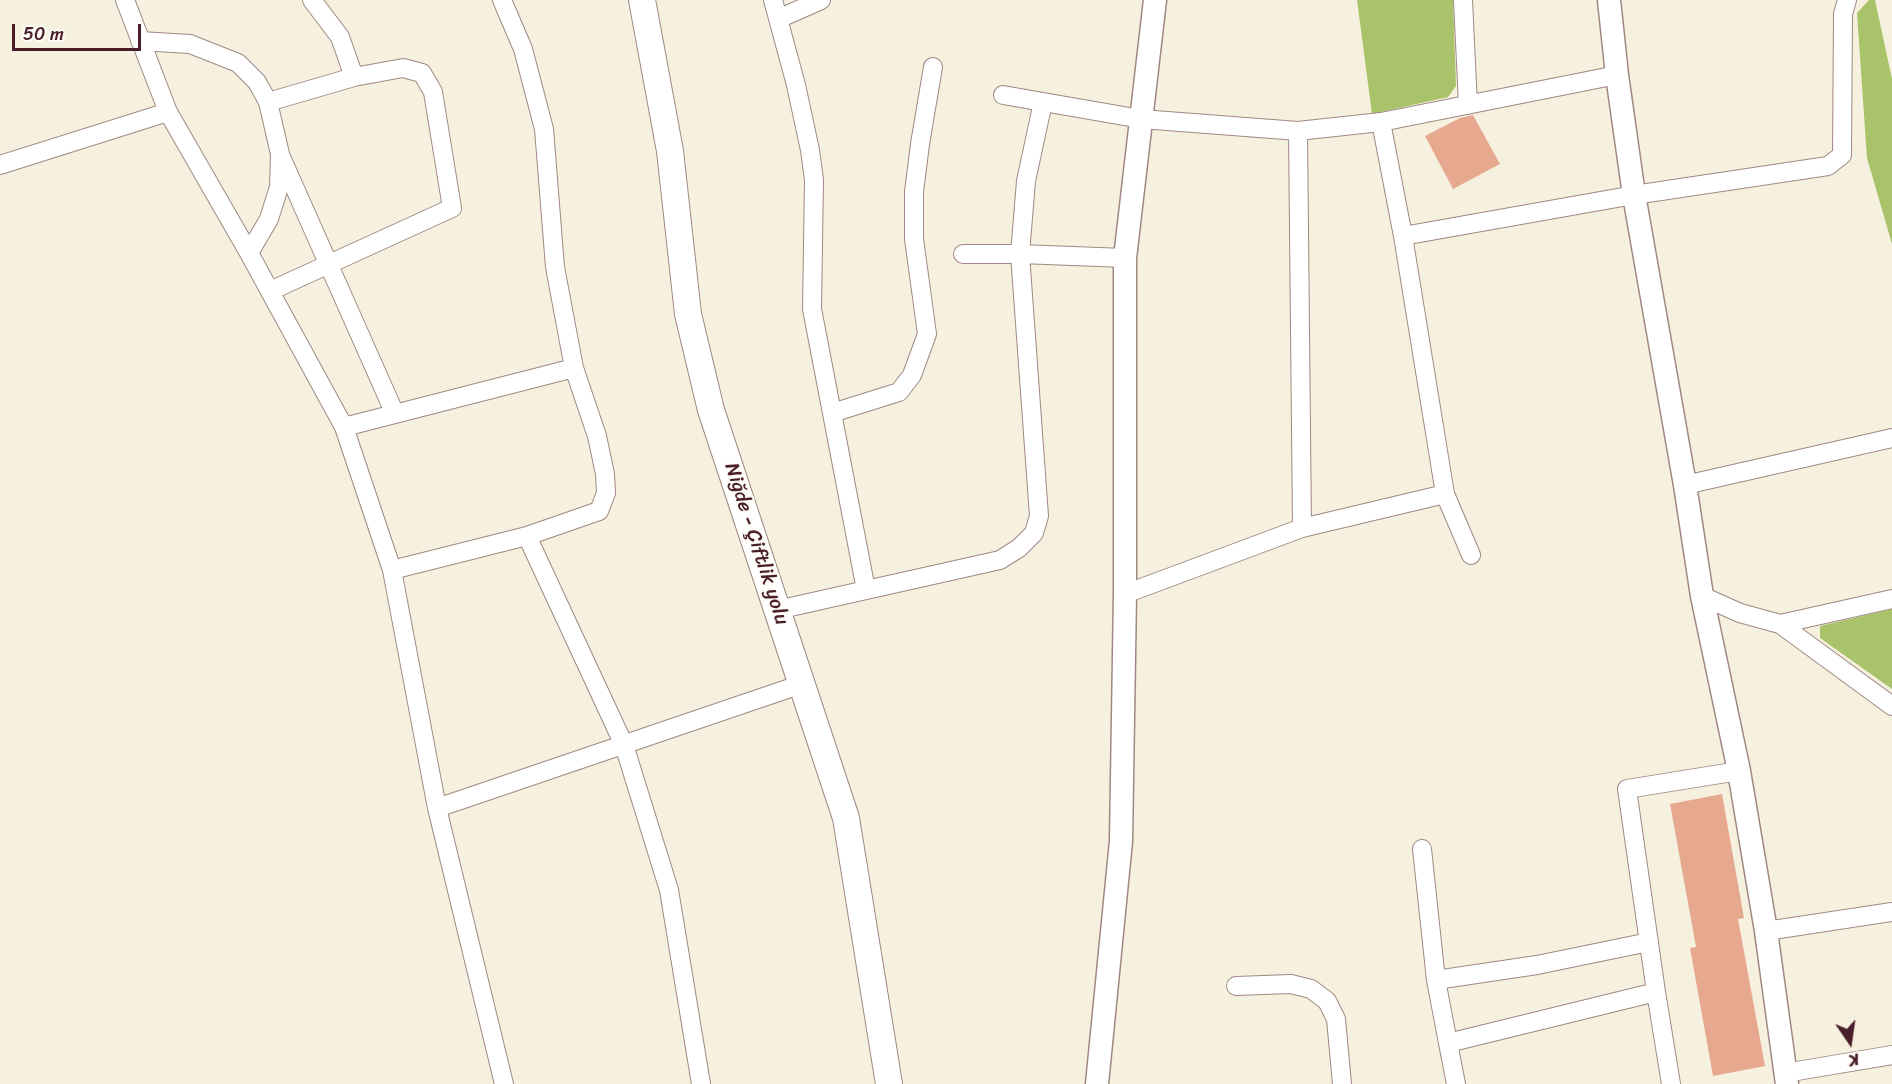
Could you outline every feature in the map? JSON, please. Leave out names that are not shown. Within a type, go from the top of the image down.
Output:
[{"type":"main road","name":"Niğde - Çiftlik yolu","points":[[642,0],[670,151],[688,314],[711,410],[846,819],[888,1084]]},
{"type":"street","points":[[124,0],[168,112],[249,253],[344,427],[392,570],[436,808],[504,1084]]},
{"type":"street","points":[[312,0],[340,37],[354,77]]},
{"type":"street","points":[[392,570],[527,536],[600,511],[606,493],[605,474],[597,436],[574,368],[555,267],[544,129],[523,49],[502,0]]},
{"type":"street","points":[[773,0],[796,85],[814,180],[812,309],[866,590]]},
{"type":"street","points":[[778,19],[821,0]]},
{"type":"street","points":[[1097,1084],[1121,841],[1125,594],[1125,258],[1155,0]]},
{"type":"street","points":[[1463,0],[1468,105]]},
{"type":"street","points":[[1610,0],[1617,75],[1634,195],[1702,596],[1739,771],[1766,932],[1786,1078],[1892,1055]]},
{"type":"street","points":[[1403,236],[1634,195],[1828,166],[1842,155],[1843,14],[1847,0]]},
{"type":"street","points":[[140,41],[190,44],[238,63],[257,82],[268,102],[280,154],[395,414]]},
{"type":"street","points":[[832,413],[899,392],[912,375],[927,334],[914,239],[914,192],[933,67]]},
{"type":"street","points":[[268,102],[354,77],[403,68],[422,73],[433,92],[452,208],[270,291]]},
{"type":"street","points":[[1003,95],[1141,119],[1298,131],[1381,122],[1617,75]]},
{"type":"street","points":[[777,610],[1000,560],[1019,548],[1034,533],[1039,516],[1020,254],[1026,181],[1042,102]]},
{"type":"street","points":[[0,165],[168,112]]},
{"type":"street","points":[[1381,122],[1403,236],[1445,494],[1471,555]]},
{"type":"street","points":[[1298,131],[1302,528]]},
{"type":"street","points":[[249,253],[269,219],[279,187],[280,154]]},
{"type":"street","points":[[963,254],[1125,258]]},
{"type":"street","points":[[344,427],[574,368]]},
{"type":"street","points":[[1685,485],[1892,438]]},
{"type":"street","points":[[1125,594],[1302,528],[1445,494]]},
{"type":"street","points":[[527,536],[624,745],[669,890],[701,1084]]},
{"type":"street","points":[[1702,596],[1740,613],[1780,624],[1892,706]]},
{"type":"street","points":[[1780,624],[1892,599]]},
{"type":"street","points":[[436,808],[802,684]]},
{"type":"street","points":[[1671,1084],[1627,789],[1739,771]]},
{"type":"street","points":[[1422,849],[1436,980],[1456,1084]]},
{"type":"street","points":[[1766,932],[1892,912]]},
{"type":"street","points":[[1436,980],[1537,965],[1649,942]]},
{"type":"street","points":[[1236,986],[1291,984],[1311,989],[1327,1001],[1336,1019],[1342,1084]]},
{"type":"street","points":[[1448,1043],[1656,992]]},
{"type":"green space","points":[[1357,0],[1453,0],[1456,86],[1448,97],[1372,114]]},
{"type":"green space","points":[[1869,0],[1875,0],[1892,79],[1892,244],[1867,158],[1857,13]]},
{"type":"green space","points":[[1892,609],[1892,689],[1820,638],[1820,626]]},
{"type":"building","points":[[1473,115],[1500,164],[1453,189],[1425,136],[1460,118]]},
{"type":"building","points":[[1722,794],[1744,918],[1738,919],[1765,1066],[1713,1076],[1690,948],[1696,947],[1670,804]]}]
